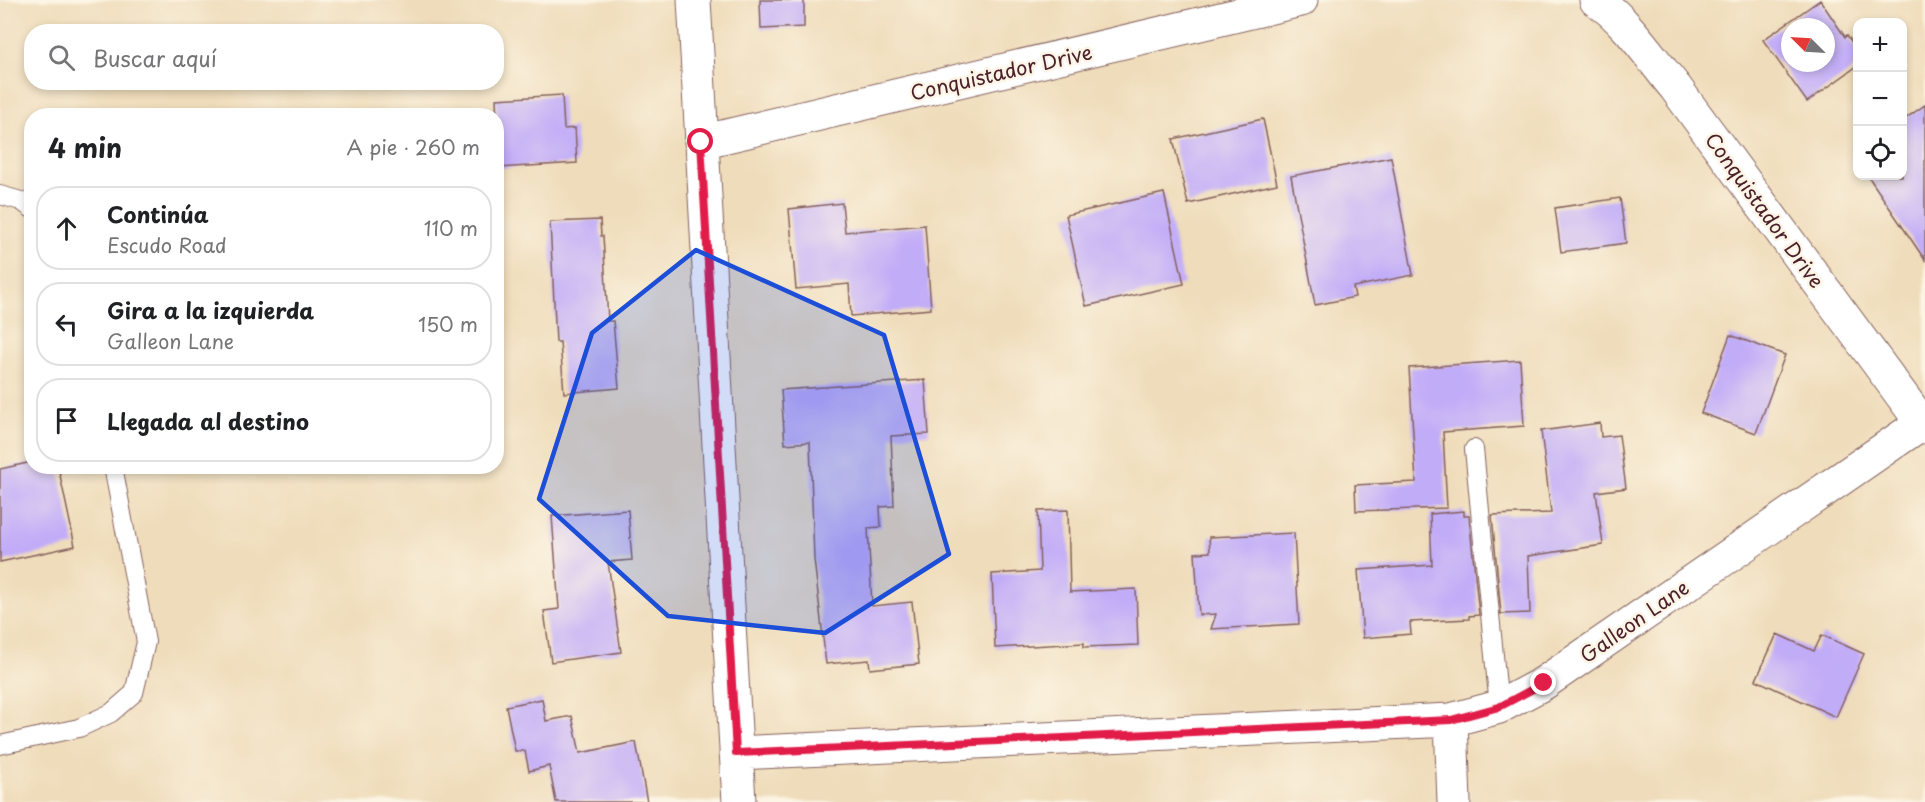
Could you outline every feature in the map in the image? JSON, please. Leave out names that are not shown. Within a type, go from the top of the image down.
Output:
[{"type":"street","points":[[694,0],[739,802]]},
{"type":"street","name":"Conquistador Drive","points":[[701,142],[1301,0]]},
{"type":"street","name":"Conquistador Drive","points":[[1596,0],[1604,4],[1675,87],[1923,425]]},
{"type":"street","name":"Galleon Lane","points":[[736,753],[1451,720],[1499,707],[1544,683],[1923,425]]},
{"type":"street","points":[[1451,720],[1454,802]]},
{"type":"lane","points":[[0,195],[24,203]]},
{"type":"lane","points":[[1474,449],[1499,707]]},
{"type":"lane","points":[[0,745],[79,728],[111,712],[134,693],[146,642],[114,474]]},
{"type":"highlighted area","points":[[696,250],[884,335],[949,554],[825,633],[668,616],[539,499],[592,333]]},
{"type":"building","points":[[760,0],[804,0],[804,27],[761,29]]},
{"type":"building","points":[[1820,0],[1832,18],[1794,18]]},
{"type":"building","points":[[1835,22],[1853,44],[1853,69],[1807,102],[1786,72],[1835,72]]},
{"type":"building","points":[[1781,27],[1781,65],[1763,40]]},
{"type":"building","points":[[562,95],[564,129],[575,128],[577,163],[504,168],[504,108],[496,108],[496,99]]},
{"type":"building","points":[[1925,105],[1925,260],[1871,180],[1907,180],[1907,118]]},
{"type":"building","points":[[1263,119],[1277,184],[1188,204],[1173,139]]},
{"type":"building","points":[[1391,157],[1413,275],[1353,287],[1355,297],[1315,305],[1291,176]]},
{"type":"building","points":[[1164,193],[1184,284],[1086,306],[1066,215]]},
{"type":"building","points":[[1620,198],[1626,243],[1561,252],[1555,208]]},
{"type":"building","points":[[842,203],[845,232],[925,225],[931,309],[851,316],[849,284],[796,289],[789,209]]},
{"type":"building","points":[[600,220],[608,321],[613,321],[619,388],[564,393],[560,342],[556,342],[550,222]]},
{"type":"building","points":[[1730,335],[1785,355],[1756,433],[1701,413]]},
{"type":"building","points":[[1520,360],[1524,426],[1443,432],[1447,508],[1356,511],[1355,485],[1416,482],[1409,368]]},
{"type":"building","points":[[925,380],[929,434],[891,436],[894,506],[880,507],[881,527],[868,528],[872,606],[912,602],[919,664],[870,669],[869,660],[826,664],[814,559],[810,442],[785,444],[781,390]]},
{"type":"building","points":[[1600,423],[1601,437],[1619,435],[1626,488],[1596,492],[1603,545],[1528,556],[1530,613],[1501,614],[1492,515],[1551,513],[1541,431]]},
{"type":"building","points":[[24,464],[24,474],[60,474],[75,546],[0,562],[0,469]]},
{"type":"building","points":[[628,510],[632,560],[608,562],[621,652],[551,662],[544,611],[559,609],[552,516]]},
{"type":"building","points":[[1068,510],[1070,592],[1136,589],[1138,645],[1084,647],[1084,643],[995,648],[992,574],[1040,571],[1038,511]]},
{"type":"building","points":[[1464,511],[1464,516],[1469,516],[1479,615],[1469,616],[1469,619],[1410,622],[1411,634],[1363,638],[1358,570],[1432,565],[1430,514]]},
{"type":"building","points":[[1294,533],[1299,624],[1211,629],[1216,614],[1199,615],[1195,553],[1210,552],[1209,537]]},
{"type":"building","points":[[1777,634],[1814,651],[1822,635],[1864,654],[1836,717],[1756,680]]},
{"type":"building","points":[[542,699],[546,721],[572,716],[580,753],[636,742],[647,802],[556,802],[549,766],[529,771],[525,751],[515,751],[506,706]]},
{"type":"route","points":[[701,142],[736,753],[1451,720],[1499,707],[1544,683]]}]
